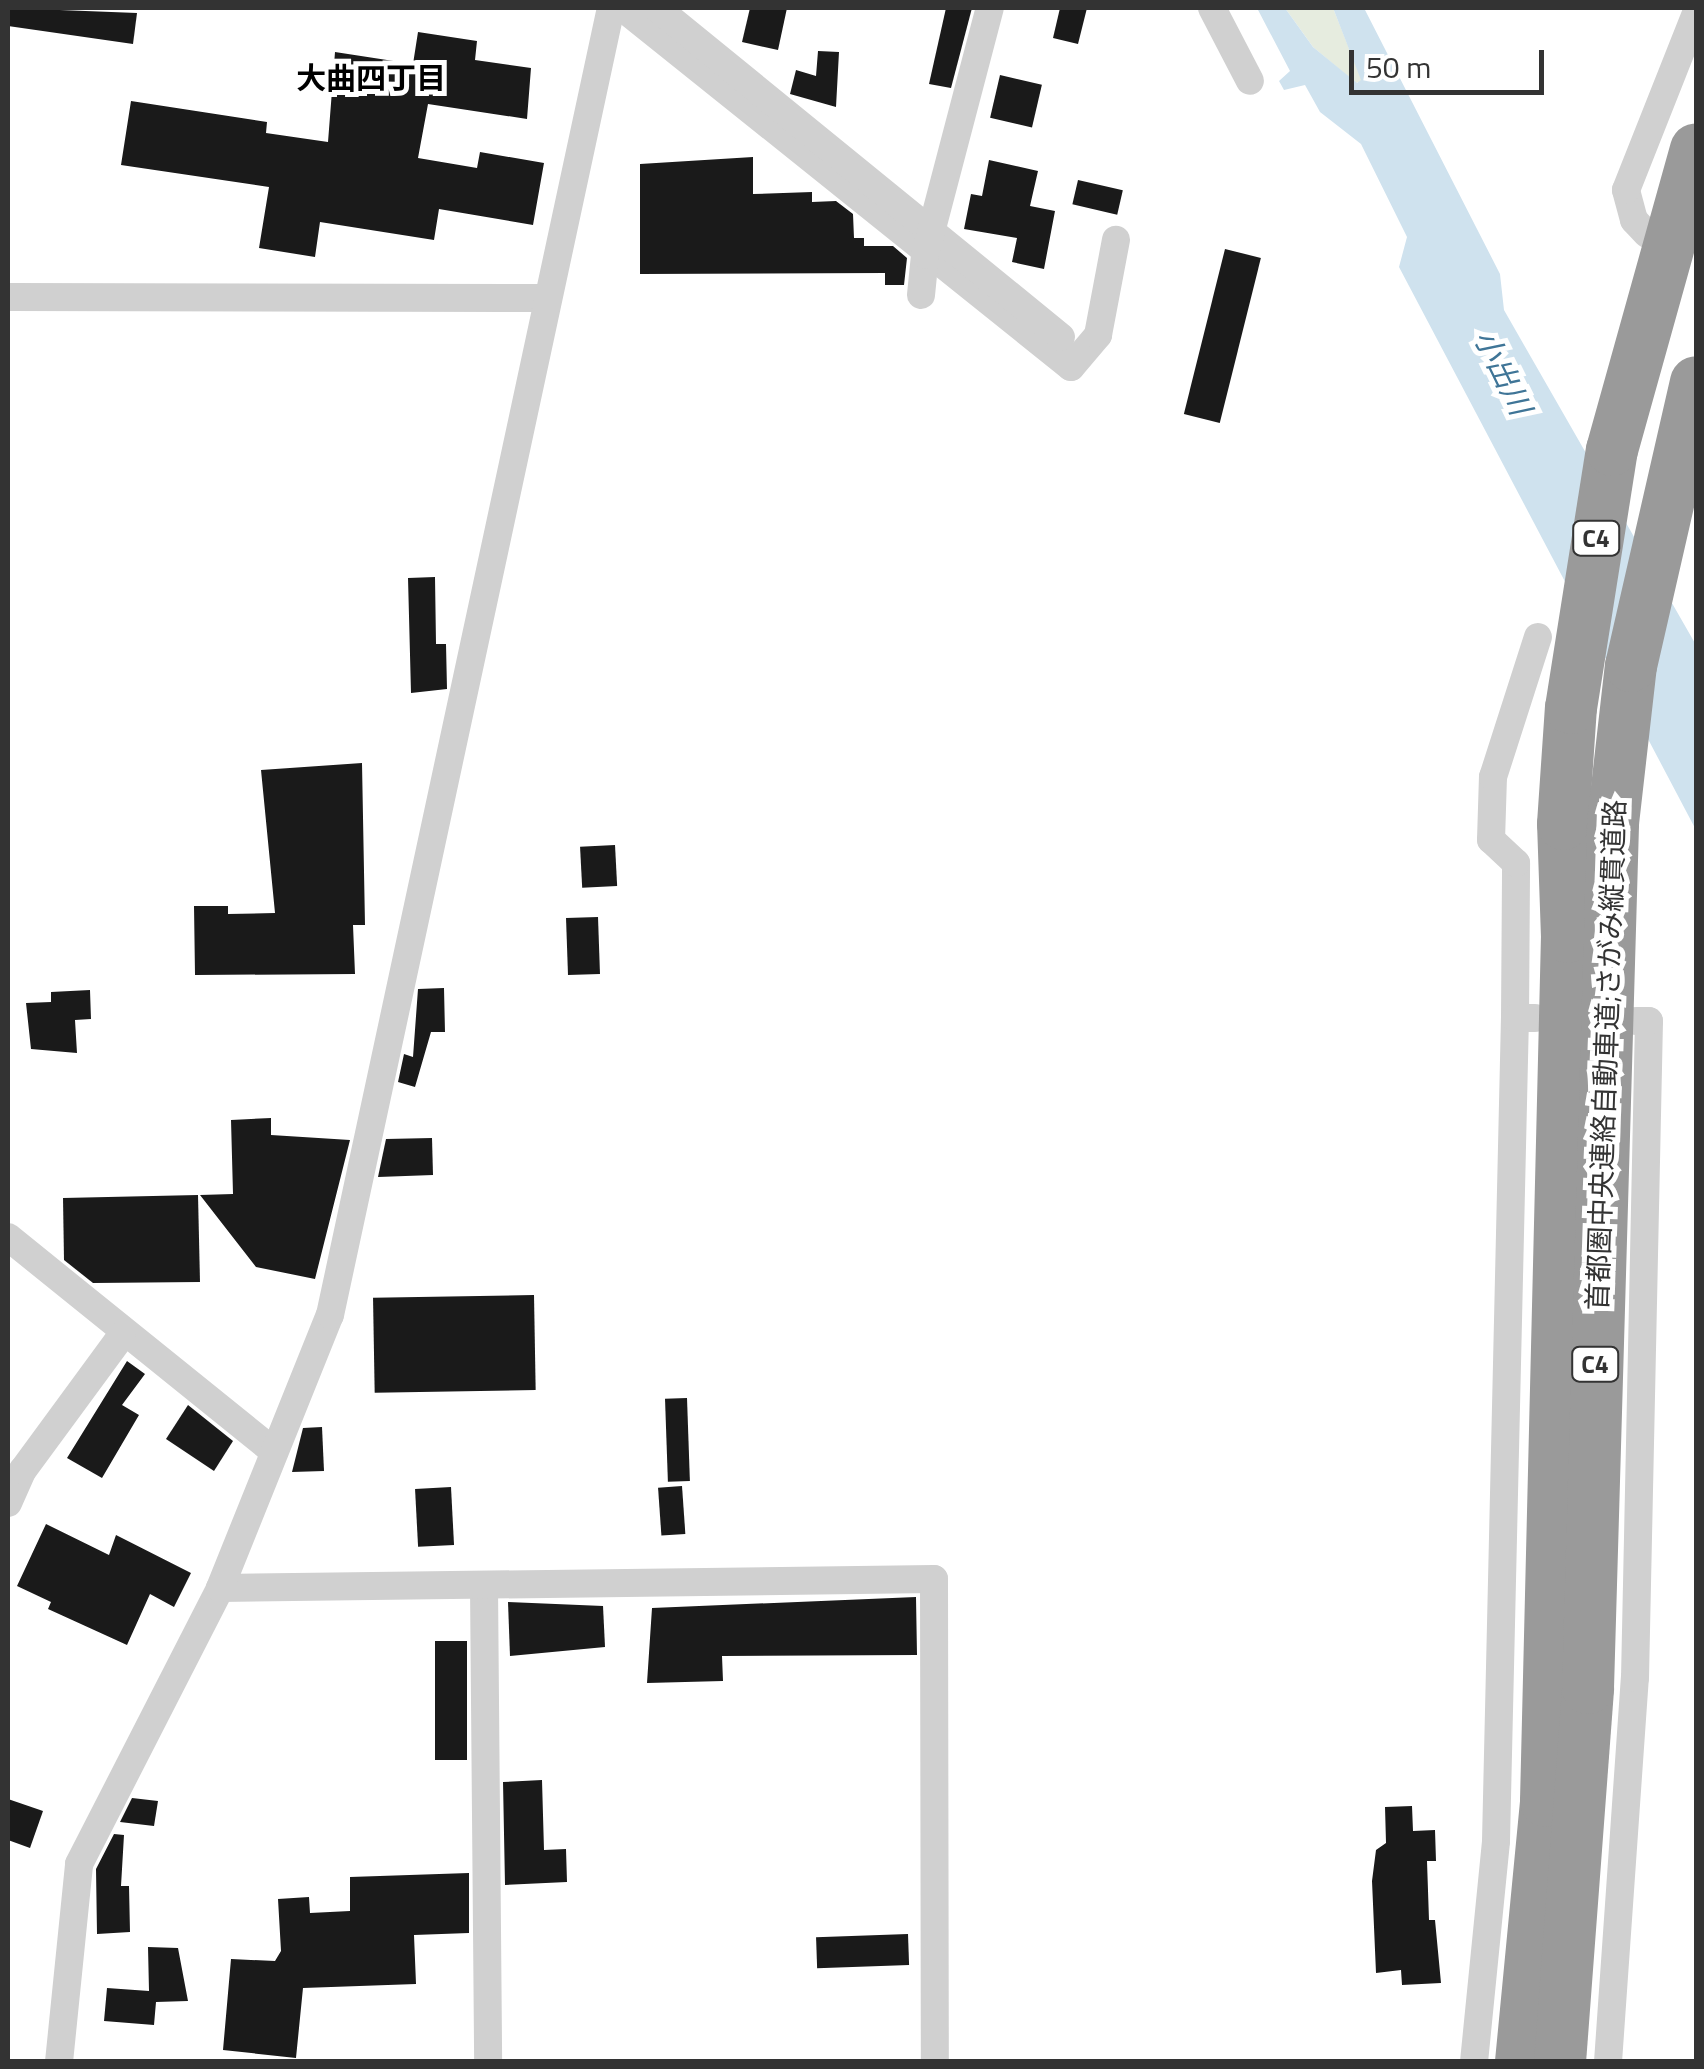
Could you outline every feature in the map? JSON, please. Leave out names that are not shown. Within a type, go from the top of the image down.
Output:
[{"type":"highway","name":"C4","points":[[1567,937],[1563,824],[1589,577],[1643,325],[1696,150]]},
{"type":"highway","name":"C4","points":[[1567,937],[1596,667],[1619,531],[1663,356],[1696,275]]},
{"type":"highway","name":"C4","points":[[1647,589],[1696,382]]},
{"type":"highway","name":"C4","points":[[1647,589],[1696,431]]},
{"type":"highway","name":"首都圏中央連絡自動車道;さがみ縦貫道路","points":[[1560,2062],[1588,1688],[1608,893],[1621,743],[1647,589]]},
{"type":"highway","name":"首都圏中央連絡自動車道;さがみ縦貫道路","points":[[1521,2062],[1546,1801],[1567,937]]},
{"type":"street","points":[[58,2062],[80,1864],[220,1588],[330,1314],[610,8]]},
{"type":"street","points":[[623,8],[930,243]]},
{"type":"street","points":[[657,8],[1071,366],[1098,335],[1116,240]]},
{"type":"street","points":[[921,294],[930,243],[990,8]]},
{"type":"street","points":[[1212,8],[1250,81]]},
{"type":"street","points":[[1647,234],[1634,220],[1626,190],[1696,14]]},
{"type":"street","points":[[8,297],[545,298]]},
{"type":"street","points":[[1474,2062],[1496,1841],[1525,1018],[1516,863],[1491,840],[1493,777],[1538,637]]},
{"type":"street","points":[[1608,2062],[1634,1678],[1648,1021],[1636,1021]]},
{"type":"street","points":[[8,1236],[122,1335],[274,1452]]},
{"type":"street","points":[[8,1503],[23,1470],[122,1335]]},
{"type":"street","points":[[220,1588],[934,1578],[936,2062]]},
{"type":"street","points":[[484,1586],[488,2062]]},
{"type":"shaded area","points":[[1285,8],[1333,8],[1362,81],[1356,83],[1313,47]]},
{"type":"water","name":"小出川","points":[[1257,8],[1285,8],[1313,47],[1357,83],[1361,80],[1333,8],[1364,8],[1500,274],[1504,310],[1696,645],[1696,830],[1399,267],[1407,237],[1361,144],[1320,112],[1305,85],[1284,90],[1279,81],[1290,71]]},
{"type":"building","points":[[8,8],[137,13],[133,44],[8,26]]},
{"type":"building","points":[[750,8],[787,8],[778,50],[742,42]]},
{"type":"building","points":[[946,8],[972,8],[951,88],[929,84]]},
{"type":"building","points":[[1060,8],[1087,8],[1078,44],[1053,38]]},
{"type":"building","points":[[418,32],[477,41],[475,60],[531,68],[527,119],[428,104],[418,158],[477,168],[480,152],[544,163],[533,225],[439,209],[434,240],[320,222],[315,257],[259,248],[269,187],[121,165],[131,101],[267,122],[266,133],[328,142],[335,52],[413,64]]},
{"type":"building","points":[[818,51],[839,52],[836,107],[790,94],[796,70],[816,76]]},
{"type":"building","points":[[1000,75],[1042,85],[1032,128],[990,118]]},
{"type":"building","points":[[753,157],[753,194],[812,192],[812,202],[836,201],[853,214],[854,238],[864,238],[864,246],[893,246],[907,258],[904,285],[885,285],[885,273],[640,274],[640,164]]},
{"type":"building","points":[[989,160],[1038,171],[1030,206],[1055,211],[1044,269],[1012,262],[1017,238],[964,229],[971,194],[982,196]]},
{"type":"building","points":[[1078,180],[1123,190],[1117,215],[1072,204]]},
{"type":"building","points":[[1225,249],[1261,258],[1220,423],[1184,414]]},
{"type":"building","points":[[435,577],[436,644],[446,644],[447,689],[411,693],[408,578]]},
{"type":"building","points":[[362,763],[365,925],[353,925],[355,974],[195,975],[194,906],[228,906],[228,914],[275,913],[261,770]]},
{"type":"building","points":[[615,845],[617,886],[582,888],[580,847]]},
{"type":"building","points":[[598,917],[600,974],[568,975],[566,918]]},
{"type":"building","points":[[444,988],[445,1032],[431,1032],[415,1087],[398,1082],[404,1054],[413,1057],[418,989]]},
{"type":"building","points":[[90,990],[91,1019],[75,1020],[77,1053],[31,1049],[26,1003],[51,1002],[51,992]]},
{"type":"building","points":[[271,1118],[271,1135],[350,1140],[315,1279],[256,1267],[200,1195],[233,1194],[231,1120]]},
{"type":"building","points":[[432,1138],[433,1175],[378,1177],[386,1139]]},
{"type":"building","points":[[198,1195],[200,1282],[93,1283],[64,1260],[63,1198]]},
{"type":"building","points":[[534,1295],[536,1390],[375,1393],[373,1298]]},
{"type":"building","points":[[127,1361],[145,1374],[122,1405],[139,1415],[102,1478],[67,1458]]},
{"type":"building","points":[[687,1398],[690,1481],[668,1482],[665,1399]]},
{"type":"building","points":[[188,1405],[233,1441],[214,1471],[166,1439]]},
{"type":"building","points":[[322,1427],[324,1471],[292,1472],[303,1428]]},
{"type":"building","points":[[682,1486],[685,1534],[661,1536],[658,1488]]},
{"type":"building","points":[[451,1487],[454,1545],[418,1547],[415,1489]]},
{"type":"building","points":[[46,1524],[109,1555],[116,1535],[191,1573],[174,1607],[150,1594],[127,1645],[48,1609],[51,1602],[17,1586]]},
{"type":"building","points":[[916,1597],[917,1655],[722,1656],[723,1681],[647,1683],[652,1608]]},
{"type":"building","points":[[508,1602],[603,1606],[605,1647],[510,1656]]},
{"type":"building","points":[[435,1641],[467,1641],[467,1760],[435,1760]]},
{"type":"building","points":[[542,1780],[544,1850],[566,1849],[567,1882],[505,1885],[503,1782]]},
{"type":"building","points":[[132,1798],[158,1801],[154,1826],[120,1822]]},
{"type":"building","points":[[8,1799],[43,1811],[30,1848],[8,1840]]},
{"type":"building","points":[[1412,1806],[1413,1831],[1435,1830],[1436,1861],[1427,1861],[1429,1920],[1435,1920],[1441,1983],[1402,1985],[1401,1970],[1376,1973],[1372,1881],[1376,1850],[1386,1843],[1385,1807]]},
{"type":"building","points":[[114,1834],[124,1835],[121,1886],[129,1886],[130,1932],[97,1934],[96,1869]]},
{"type":"building","points":[[469,1873],[469,1933],[414,1935],[416,1984],[303,1988],[296,2058],[223,2050],[231,1959],[275,1961],[281,1951],[278,1899],[309,1897],[310,1913],[350,1911],[350,1877]]},
{"type":"building","points":[[908,1934],[909,1965],[817,1968],[816,1937]]},
{"type":"building","points":[[148,1947],[178,1948],[188,2001],[156,2002],[154,2025],[104,2021],[107,1988],[149,1991]]},
{"type":"district","name":"大曲四丁目","points":[[371,78]]}]
